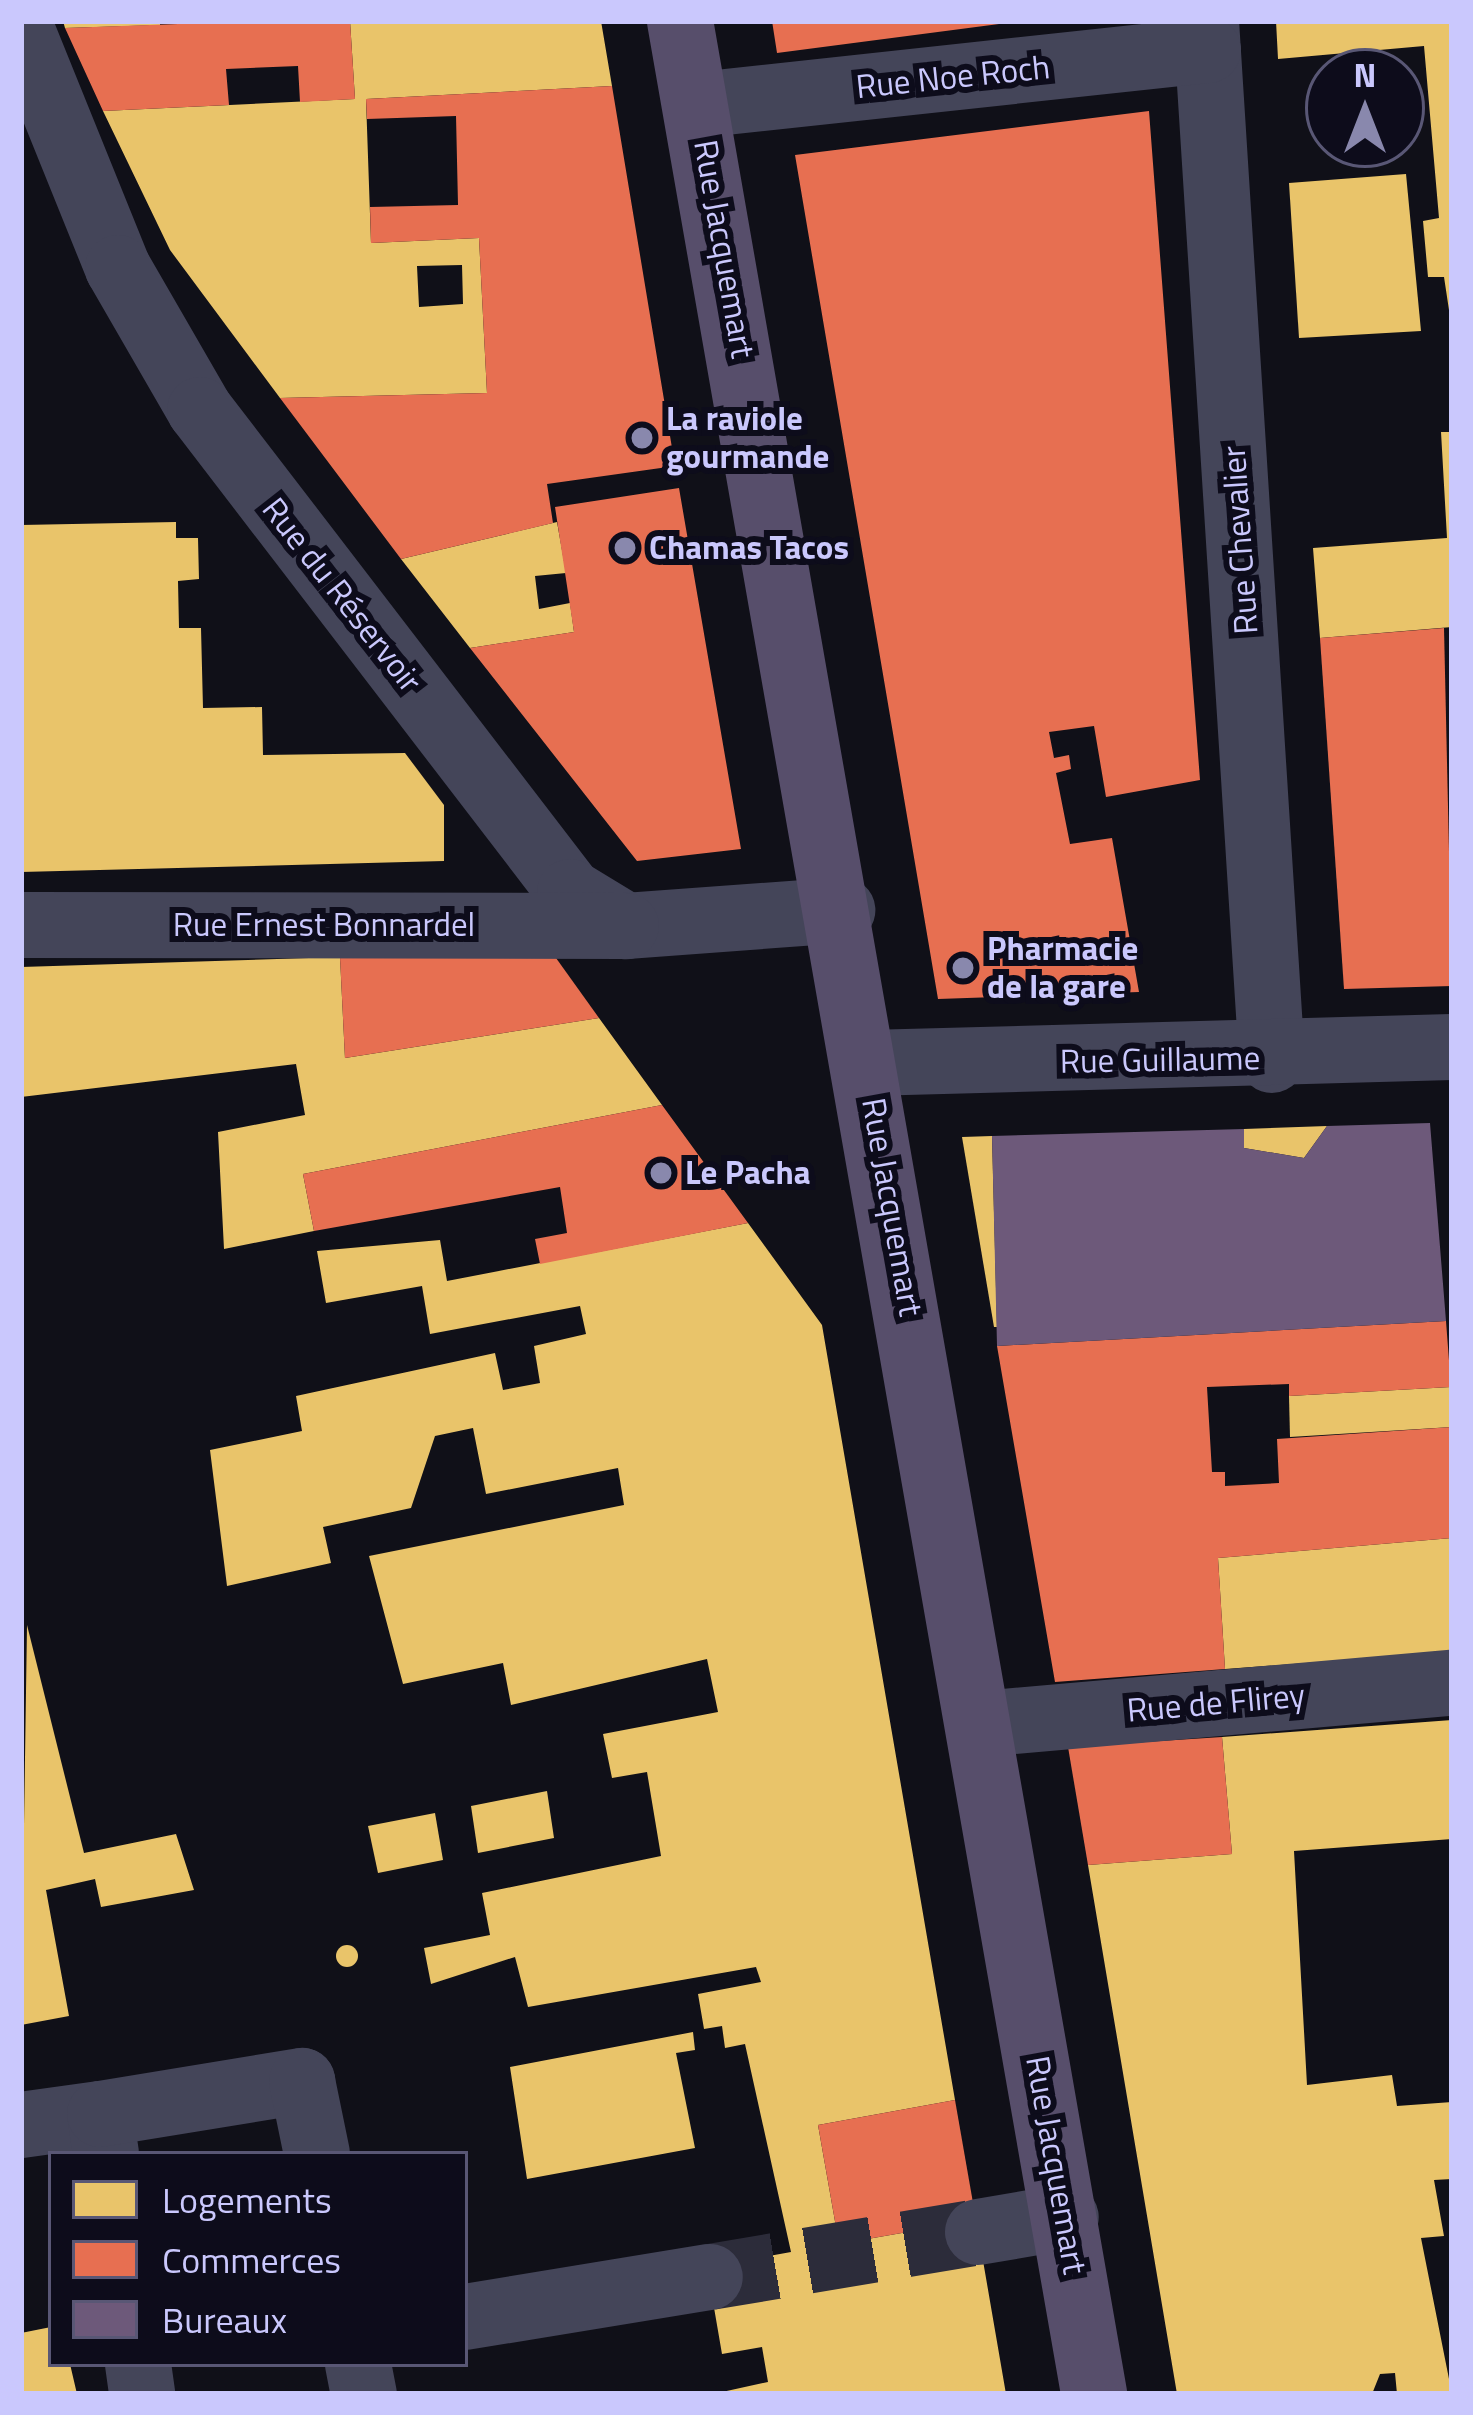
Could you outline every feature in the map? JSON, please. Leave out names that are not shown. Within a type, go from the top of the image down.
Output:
[{"type":"main road","name":"Rue Jacquemart","points":[[680,21],[842,910],[1094,2394]]},
{"type":"street","name":"Rue du Réservoir","points":[[21,28],[118,268],[200,410],[570,892],[626,926]]},
{"type":"street","name":"Rue Noe Roch","points":[[698,105],[1208,36]]},
{"type":"street","name":"Rue Chevalier","points":[[1208,36],[1272,1060]]},
{"type":"street","points":[[626,926],[842,910]]},
{"type":"street","name":"Rue Ernest Bonnardel","points":[[21,925],[626,926]]},
{"type":"street","name":"Rue Guillaume","points":[[868,1063],[1272,1060],[1452,1047]]},
{"type":"street","name":"Rue de Flirey","points":[[980,1724],[1452,1683]]},
{"type":"street","points":[[21,2125],[103,2134],[302,2080],[316,2151]]},
{"type":"street","points":[[978,2232],[1066,2217]]},
{"type":"street","points":[[468,2317],[710,2278]]},
{"type":"building: Logements","points":[[63,21],[160,21],[160,25],[65,28]]},
{"type":"building: Logements","points":[[350,21],[601,21],[612,86],[366,99],[371,243],[479,238],[487,393],[280,398],[170,250],[103,111],[355,99]],"holes":[[[462,265],[463,304],[419,307],[417,266]]]},
{"type":"building: Logements","points":[[1276,21],[1452,21],[1452,330],[1444,277],[1428,277],[1423,221],[1439,218],[1424,46],[1305,48],[1305,57],[1278,59]]},
{"type":"building: Logements","points":[[1406,174],[1421,331],[1299,338],[1289,183]]},
{"type":"building: Logements","points":[[1441,432],[1452,432],[1452,627],[1320,638],[1313,548],[1447,538]]},
{"type":"building: Logements","points":[[176,522],[176,538],[198,538],[199,579],[178,581],[179,628],[201,628],[203,708],[262,707],[263,755],[405,753],[444,805],[444,861],[21,872],[21,525]]},
{"type":"building: Logements","points":[[557,522],[566,573],[535,576],[539,609],[570,603],[574,632],[470,648],[401,559]]},
{"type":"building: Logements","points":[[340,957],[345,1058],[599,1018],[662,1105],[303,1174],[314,1231],[224,1249],[218,1132],[305,1115],[296,1064],[21,1097],[21,967]]},
{"type":"building: Logements","points":[[1327,1126],[1304,1158],[1244,1148],[1244,1129]]},
{"type":"building: Logements","points":[[992,1136],[997,1327],[962,1137]]},
{"type":"building: Logements","points":[[748,1223],[822,1325],[955,2100],[818,2125],[839,2244],[976,2220],[1006,2394],[713,2394],[768,2382],[762,2347],[722,2354],[707,2267],[791,2252],[745,2044],[725,2048],[722,2026],[704,2029],[698,1994],[761,1982],[756,1967],[528,2007],[515,1957],[431,1984],[424,1948],[490,1935],[482,1893],[661,1856],[647,1772],[612,1778],[603,1734],[718,1712],[707,1659],[511,1705],[503,1663],[403,1684],[369,1556],[624,1505],[618,1468],[486,1494],[473,1428],[435,1436],[411,1508],[323,1527],[331,1563],[227,1586],[210,1450],[302,1431],[296,1396],[495,1353],[503,1390],[540,1383],[534,1346],[586,1334],[580,1306],[430,1334],[422,1286],[326,1303],[317,1251],[440,1240],[447,1281]]},
{"type":"building: Logements","points":[[1451,1387],[1452,1427],[1290,1437],[1289,1396]]},
{"type":"building: Logements","points":[[1452,1538],[1452,1652],[1225,1669],[1218,1558]]},
{"type":"building: Logements","points":[[27,1625],[84,1853],[176,1834],[194,1890],[101,1907],[95,1879],[46,1890],[69,2016],[21,2025]]},
{"type":"building: Logements","points":[[1452,1720],[1452,1839],[1294,1851],[1307,2085],[1392,2075],[1397,2106],[1452,2102],[1452,2179],[1434,2180],[1444,2236],[1421,2238],[1452,2394],[1397,2394],[1395,2373],[1380,2374],[1372,2394],[1177,2394],[1088,1865],[1232,1854],[1222,1737]]},
{"type":"building: Logements","points":[[547,1791],[554,1838],[478,1853],[471,1806]]},
{"type":"building: Logements","points":[[435,1813],[443,1860],[378,1873],[368,1826]]},
{"type":"building: Logements","points":[[347,1945],[358,1956],[347,1967],[336,1956]]},
{"type":"building: Logements","points":[[693,2032],[695,2050],[676,2053],[695,2148],[527,2179],[510,2067]]},
{"type":"building: Logements","points":[[48,2328],[48,2367],[71,2367],[77,2394],[21,2394],[21,2333]]},
{"type":"building: Commerces","points":[[350,21],[355,99],[300,102],[298,66],[226,69],[229,105],[103,111],[65,28]]},
{"type":"building: Commerces","points":[[772,21],[999,21],[999,24],[777,53]]},
{"type":"building: Commerces","points":[[612,86],[675,466],[547,484],[553,523],[401,559],[280,398],[487,393],[479,238],[371,243],[370,207],[458,205],[456,116],[367,119],[366,99]]},
{"type":"building: Commerces","points":[[1149,111],[1200,780],[1106,797],[1094,726],[1049,732],[1054,758],[1069,755],[1071,769],[1056,773],[1070,844],[1112,838],[1139,992],[938,999],[795,155]]},
{"type":"building: Commerces","points":[[679,488],[741,849],[637,861],[470,648],[574,632],[555,507]]},
{"type":"building: Commerces","points":[[1444,628],[1452,986],[1344,989],[1320,638]]},
{"type":"building: Commerces","points":[[551,951],[599,1018],[345,1058],[340,957]]},
{"type":"building: Commerces","points":[[662,1105],[748,1223],[540,1264],[535,1239],[567,1233],[560,1187],[314,1231],[303,1174]]},
{"type":"building: Commerces","points":[[1446,1321],[1451,1387],[1289,1396],[1289,1384],[1207,1387],[1212,1472],[1225,1472],[1225,1486],[1279,1483],[1277,1439],[1452,1427],[1452,1538],[1218,1558],[1225,1669],[1055,1682],[997,1346]]},
{"type":"building: Commerces","points":[[1222,1737],[1232,1854],[1088,1865],[1068,1747]]},
{"type":"building: Commerces","points":[[955,2100],[976,2220],[839,2244],[818,2125]]},
{"type":"building: Bureaux","points":[[1430,1123],[1446,1321],[997,1346],[992,1136],[1244,1129],[1244,1148],[1304,1158],[1327,1126]]},
{"type":"tunnel","points":[[710,2277],[978,2232]]},
{"type":"place","name":"La raviole gourmande","points":[[642,438]]},
{"type":"place","name":"Chamas Tacos","points":[[625,548]]},
{"type":"place","name":"Pharmacie de la gare","points":[[963,968]]},
{"type":"place","name":"Le Pacha","points":[[661,1173]]}]
